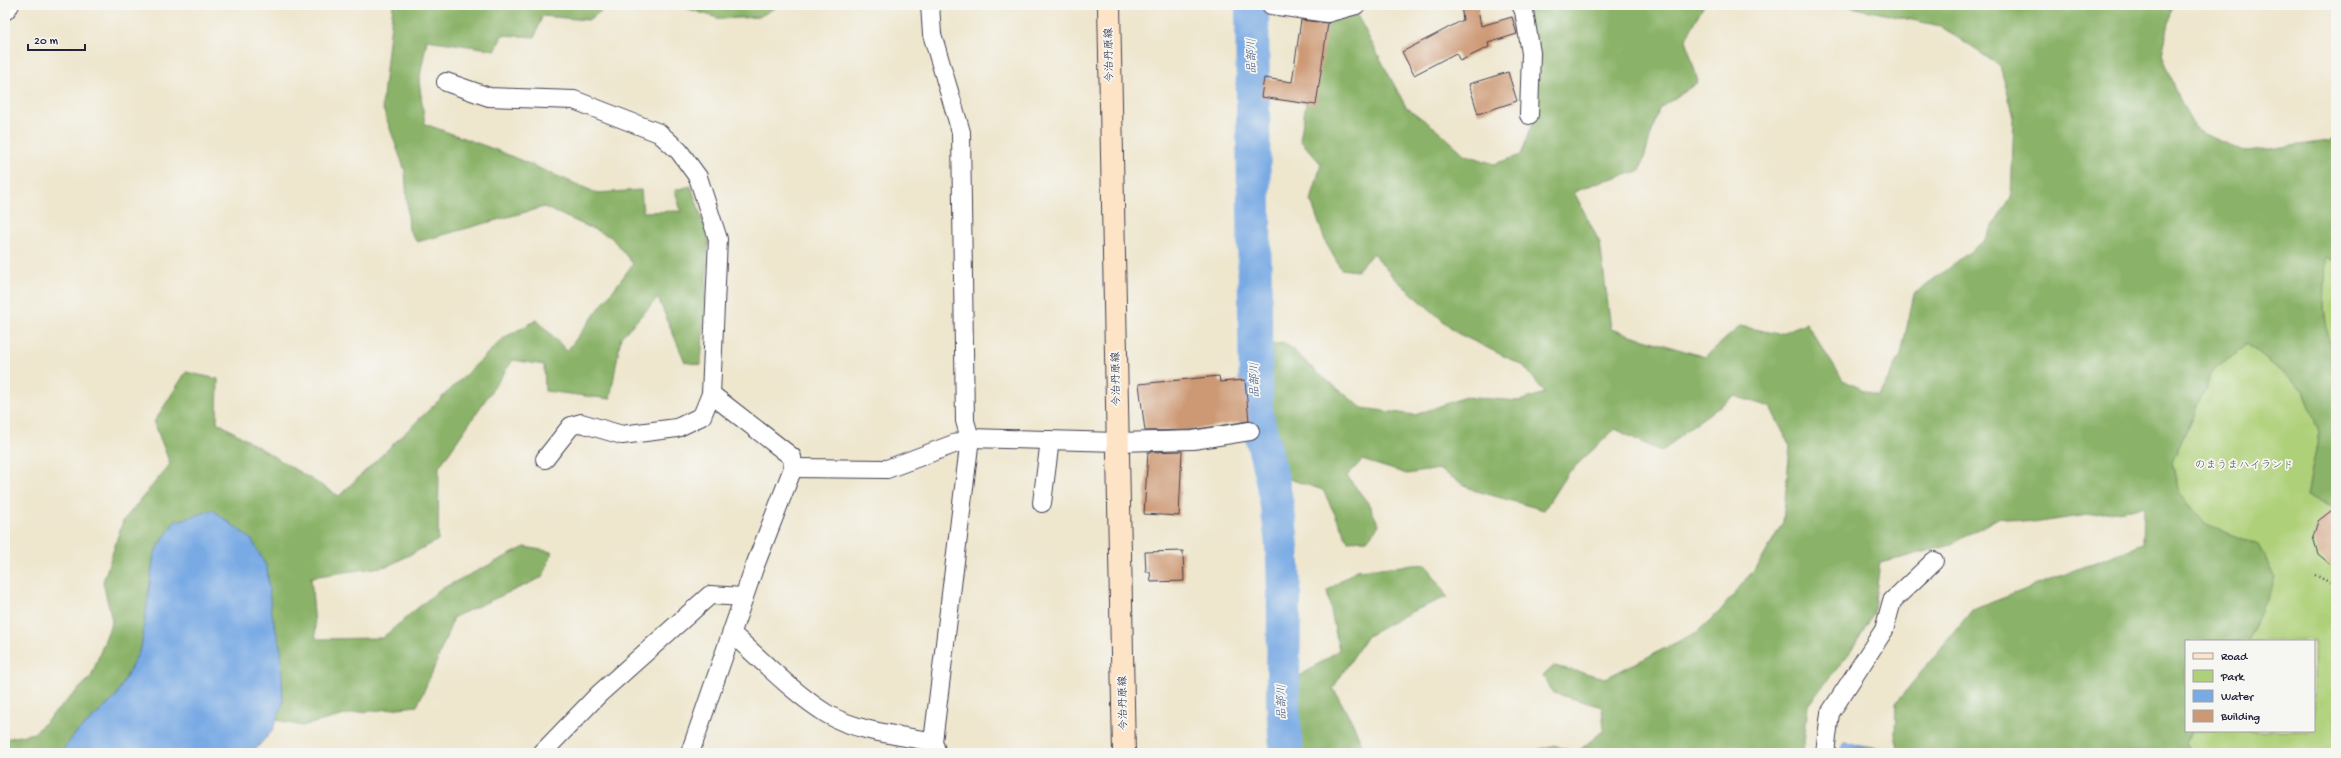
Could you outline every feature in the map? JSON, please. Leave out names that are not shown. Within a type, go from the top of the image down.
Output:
[{"type":"main road","name":"今治丹原線","points":[[1109,5],[1124,753]]},
{"type":"street","points":[[5,11],[10,5]]},
{"type":"street","points":[[732,634],[801,694],[828,714],[859,726],[935,748],[970,438],[965,421],[961,132],[932,34],[930,5]]},
{"type":"street","points":[[1271,5],[1327,13],[1356,5]]},
{"type":"street","points":[[1520,5],[1524,11],[1530,53],[1529,114]]},
{"type":"street","points":[[446,82],[489,97],[574,100],[659,133],[679,151],[698,177],[718,239],[711,394],[702,416],[677,428],[622,434],[580,423],[571,426],[545,459]]},
{"type":"street","points":[[690,753],[744,597],[793,468],[792,457],[711,394]]},
{"type":"street","points":[[793,468],[887,469],[970,438],[1118,442],[1193,440],[1250,431]]},
{"type":"street","points":[[1042,503],[1050,440]]},
{"type":"street","points":[[1825,753],[1830,713],[1884,630],[1892,601],[1934,561]]},
{"type":"street","points":[[542,753],[599,694],[710,595],[744,597]]},
{"type":"path","points":[[2315,575],[2328,582],[2336,582]]},
{"type":"green space","points":[[393,5],[610,5],[588,20],[542,16],[535,37],[502,35],[496,50],[427,40],[419,81],[425,124],[499,151],[597,193],[641,190],[643,212],[681,211],[675,190],[691,186],[709,239],[701,365],[685,362],[658,298],[621,337],[610,399],[545,391],[544,365],[513,360],[439,467],[438,540],[388,566],[311,577],[316,639],[382,638],[439,590],[525,547],[552,552],[543,577],[454,617],[417,706],[353,713],[302,726],[237,710],[112,753],[5,753],[5,739],[34,733],[91,677],[112,621],[103,582],[123,521],[170,464],[154,422],[186,372],[218,379],[217,422],[339,496],[505,337],[537,320],[567,351],[633,264],[611,237],[544,207],[417,242],[409,230],[405,171],[382,106]]},
{"type":"green space","points":[[677,5],[780,5],[759,17],[720,19]]},
{"type":"green space","points":[[1508,5],[1704,5],[1686,39],[1698,82],[1659,109],[1640,171],[1599,182],[1574,192],[1600,243],[1611,329],[1705,357],[1740,326],[1779,334],[1806,323],[1843,380],[1878,397],[1901,355],[1914,294],[1984,241],[2011,197],[2014,117],[2000,66],[1940,26],[1842,5],[2179,5],[2172,10],[2162,54],[2180,100],[2197,131],[2247,152],[2329,141],[2336,134],[2336,261],[2326,257],[2324,309],[2333,368],[2336,368],[2336,507],[2307,496],[2319,433],[2304,390],[2247,344],[2213,371],[2172,462],[2179,494],[2206,525],[2258,545],[2275,577],[2248,640],[2185,640],[2185,732],[2191,732],[2186,744],[2190,753],[1899,753],[1895,734],[1896,703],[1972,610],[2143,544],[2144,507],[2033,523],[2000,517],[1948,546],[1880,563],[1873,615],[1851,651],[1808,705],[1803,753],[1576,753],[1604,730],[1602,707],[1553,693],[1543,676],[1554,666],[1606,678],[1697,632],[1720,611],[1761,561],[1783,522],[1790,446],[1770,407],[1734,396],[1689,428],[1662,452],[1615,429],[1567,474],[1544,510],[1473,490],[1438,469],[1407,474],[1362,460],[1347,476],[1368,503],[1379,525],[1367,540],[1348,541],[1323,490],[1286,478],[1264,413],[1263,345],[1285,343],[1319,374],[1362,408],[1415,415],[1465,397],[1519,401],[1545,393],[1524,366],[1457,333],[1393,277],[1373,253],[1357,271],[1341,269],[1326,243],[1311,201],[1321,164],[1300,140],[1311,72],[1302,34],[1324,22],[1357,15],[1406,107],[1439,131],[1464,154],[1494,164],[1521,155],[1532,125],[1541,60]]},
{"type":"green space","points":[[2326,257],[2336,261],[2336,368],[2333,368],[2324,309]]},
{"type":"green space","name":"のまうまハイランド","points":[[2247,344],[2304,390],[2319,432],[2307,496],[2336,507],[2336,753],[2190,753],[2186,744],[2191,732],[2315,732],[2315,640],[2248,640],[2275,577],[2258,545],[2206,525],[2179,494],[2172,462],[2213,371]]},
{"type":"green space","points":[[1426,564],[1447,597],[1411,612],[1367,636],[1333,688],[1353,723],[1365,753],[1298,753],[1295,726],[1294,680],[1339,650],[1327,591],[1356,570]]},
{"type":"green space","points":[[1554,745],[1576,753],[1527,753]]},
{"type":"water","points":[[213,510],[252,540],[267,568],[271,610],[281,650],[283,704],[272,731],[252,753],[60,753],[76,733],[115,698],[141,648],[154,554],[174,522]]},
{"type":"water","points":[[1845,743],[1897,750],[1900,753],[1838,753]]},
{"type":"building","points":[[1461,5],[1477,5],[1481,26],[1512,17],[1517,34],[1488,43],[1489,47],[1460,61],[1456,53],[1414,75],[1402,52],[1463,20]]},
{"type":"building","points":[[1301,20],[1328,23],[1316,105],[1261,97],[1264,78],[1292,82]]},
{"type":"building","points":[[1508,72],[1517,101],[1478,114],[1469,84]]},
{"type":"building","points":[[1219,376],[1220,382],[1245,380],[1249,421],[1192,430],[1145,431],[1139,384]]},
{"type":"building","points":[[1182,451],[1179,516],[1144,514],[1148,452]]},
{"type":"building","points":[[2336,507],[2336,569],[2318,554],[2313,537],[2318,521]]},
{"type":"building","points":[[1183,551],[1184,581],[1151,582],[1150,572],[1146,572],[1145,552]]},
{"type":"waterway","name":"品部川","points":[[1252,5],[1256,413],[1272,480],[1282,547],[1284,573],[1283,702],[1287,753]]}]
